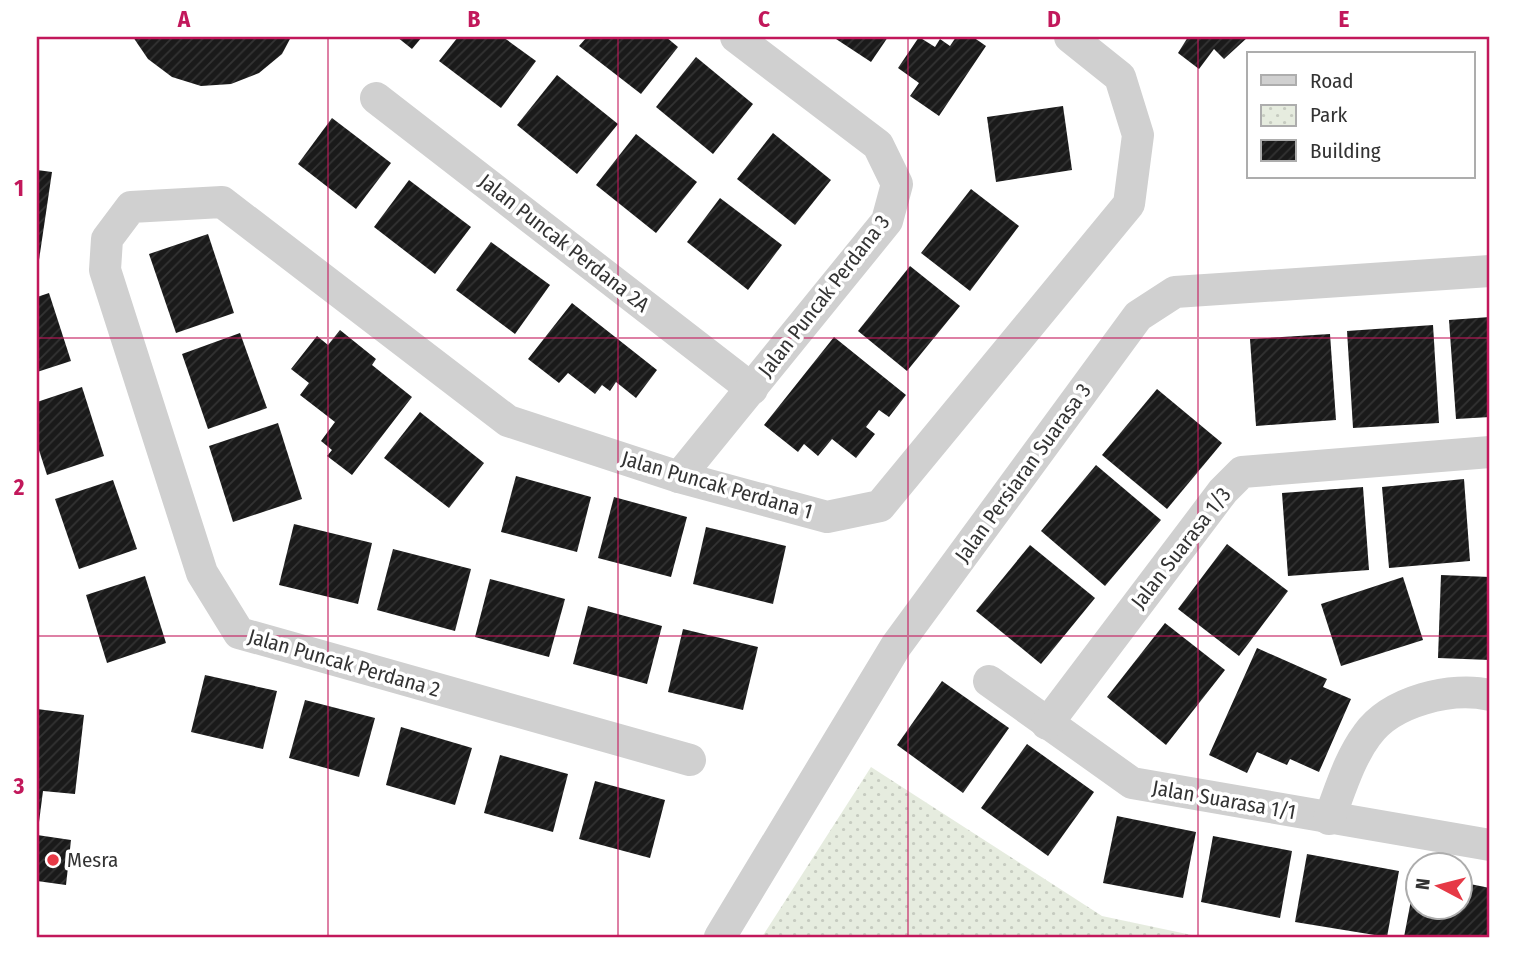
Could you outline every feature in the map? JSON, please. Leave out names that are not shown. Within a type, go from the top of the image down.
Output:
[{"type":"street","name":"Jalan Puncak Perdana 3","points":[[679,477],[887,221],[897,184],[878,145],[736,37]]},
{"type":"street","name":"Jalan Puncak Perdana 1","points":[[131,207],[222,202],[508,421],[679,477],[827,517],[880,506],[1129,204],[1138,135],[1119,77],[1070,37]]},
{"type":"street","name":"Jalan Puncak Perdana 2A","points":[[376,98],[752,389]]},
{"type":"street","name":"Jalan Puncak Perdana 2","points":[[131,207],[107,239],[105,270],[202,573],[239,634],[690,760]]},
{"type":"street","name":"Jalan Persiaran Suarasa 3","points":[[720,937],[896,646],[1138,316],[1175,292],[1490,271]]},
{"type":"street","name":"Jalan Suarasa 1/3","points":[[1047,724],[1223,491],[1242,472],[1490,452]]},
{"type":"street","name":"Jalan Suarasa 1/1","points":[[989,681],[1132,783],[1490,845]]},
{"type":"street","points":[[1329,819],[1368,733],[1402,706],[1443,692],[1490,695]]},
{"type":"green space","points":[[871,767],[1102,916],[1201,937],[762,937]]},
{"type":"building","points":[[133,37],[291,37],[282,54],[259,73],[231,84],[201,86],[172,77],[148,59]]},
{"type":"building","points":[[397,37],[422,37],[412,49]]},
{"type":"building","points":[[458,37],[503,37],[536,61],[501,108],[439,61]]},
{"type":"building","points":[[587,37],[666,37],[678,47],[641,94],[579,46]]},
{"type":"building","points":[[833,37],[888,37],[871,62]]},
{"type":"building","points":[[919,37],[935,47],[940,39],[950,46],[956,37],[973,37],[986,46],[939,116],[910,96],[919,83],[898,68]]},
{"type":"building","points":[[1188,37],[1248,37],[1224,59],[1214,49],[1199,69],[1178,53]]},
{"type":"building","points":[[696,57],[753,104],[713,154],[656,107]]},
{"type":"building","points":[[557,75],[618,124],[577,174],[517,125]]},
{"type":"building","points":[[1063,106],[1072,170],[996,182],[987,117]]},
{"type":"building","points":[[332,118],[391,163],[356,209],[298,164]]},
{"type":"building","points":[[773,133],[831,180],[795,225],[737,179]]},
{"type":"building","points":[[636,134],[697,182],[656,233],[596,185]]},
{"type":"building","points":[[37,170],[52,172],[39,260],[37,259]]},
{"type":"building","points":[[409,180],[471,227],[435,274],[374,227]]},
{"type":"building","points":[[971,189],[1019,226],[970,291],[921,253]]},
{"type":"building","points":[[720,198],[782,245],[748,290],[687,242]]},
{"type":"building","points":[[208,234],[234,313],[176,333],[149,254]]},
{"type":"building","points":[[491,242],[550,285],[515,334],[456,290]]},
{"type":"building","points":[[910,266],[960,306],[907,371],[858,331]]},
{"type":"building","points":[[49,293],[71,361],[37,372],[37,297]]},
{"type":"building","points":[[572,303],[657,370],[636,398],[616,382],[610,391],[602,385],[595,394],[568,373],[559,383],[528,359]]},
{"type":"building","points":[[1490,317],[1490,417],[1456,419],[1449,320]]},
{"type":"building","points":[[1433,325],[1439,423],[1353,428],[1347,331]]},
{"type":"building","points":[[340,330],[376,359],[372,365],[412,397],[352,475],[327,456],[332,450],[321,441],[335,422],[300,395],[309,383],[291,369],[317,336],[328,345]]},
{"type":"building","points":[[240,333],[267,408],[208,429],[182,354]]},
{"type":"building","points":[[1330,334],[1336,420],[1256,426],[1250,339]]},
{"type":"building","points":[[834,337],[906,395],[889,417],[879,410],[866,427],[875,434],[856,458],[832,439],[818,456],[804,444],[798,452],[764,425]]},
{"type":"building","points":[[82,387],[104,456],[47,475],[37,444],[37,402]]},
{"type":"building","points":[[1157,389],[1222,443],[1167,509],[1102,455]]},
{"type":"building","points":[[420,412],[484,463],[449,508],[384,458]]},
{"type":"building","points":[[278,423],[302,499],[233,522],[209,446]]},
{"type":"building","points":[[1096,465],[1161,520],[1105,586],[1041,531]]},
{"type":"building","points":[[516,476],[591,497],[577,552],[501,532]]},
{"type":"building","points":[[1464,479],[1470,561],[1389,568],[1382,487]]},
{"type":"building","points":[[113,480],[137,549],[79,569],[55,499]]},
{"type":"building","points":[[1363,487],[1369,570],[1288,576],[1282,493]]},
{"type":"building","points":[[614,497],[687,517],[671,577],[598,558]]},
{"type":"building","points":[[294,524],[372,543],[358,604],[279,585]]},
{"type":"building","points":[[706,527],[786,546],[773,604],[693,584]]},
{"type":"building","points":[[1227,544],[1288,591],[1239,656],[1178,609]]},
{"type":"building","points":[[1030,545],[1095,598],[1041,664],[976,611]]},
{"type":"building","points":[[393,549],[471,569],[455,631],[377,610]]},
{"type":"building","points":[[1441,575],[1490,577],[1490,660],[1438,658]]},
{"type":"building","points":[[145,576],[166,643],[107,663],[86,595]]},
{"type":"building","points":[[1403,577],[1423,640],[1341,666],[1321,604]]},
{"type":"building","points":[[490,579],[565,599],[549,657],[475,637]]},
{"type":"building","points":[[588,606],[662,626],[647,684],[573,664]]},
{"type":"building","points":[[1165,623],[1225,670],[1166,745],[1107,697]]},
{"type":"building","points":[[683,629],[758,647],[743,710],[668,692]]},
{"type":"building","points":[[1257,648],[1327,679],[1323,687],[1351,699],[1319,772],[1290,759],[1287,765],[1257,752],[1247,773],[1209,755]]},
{"type":"building","points":[[205,675],[277,691],[263,749],[191,732]]},
{"type":"building","points":[[942,681],[1009,728],[963,793],[897,745]]},
{"type":"building","points":[[305,700],[375,718],[359,777],[289,758]]},
{"type":"building","points":[[37,709],[84,715],[75,794],[43,791],[38,830]]},
{"type":"building","points":[[401,727],[472,748],[455,805],[386,785]]},
{"type":"building","points":[[1027,744],[1094,792],[1048,856],[981,808]]},
{"type":"building","points":[[500,755],[568,774],[553,832],[484,813]]},
{"type":"building","points":[[595,781],[665,800],[650,858],[579,839]]},
{"type":"building","points":[[1117,816],[1196,832],[1183,898],[1103,883]]},
{"type":"building","name":"Mesra","points":[[37,835],[71,840],[66,885],[37,881]]},
{"type":"building","points":[[1213,836],[1292,851],[1280,918],[1201,902]]},
{"type":"building","points":[[1307,854],[1399,871],[1387,937],[1295,922]]},
{"type":"building","points":[[1474,885],[1490,888],[1488,937],[1404,937],[1407,922],[1474,922]]},
{"type":"place","name":"Mesra","points":[[53,860]]}]
